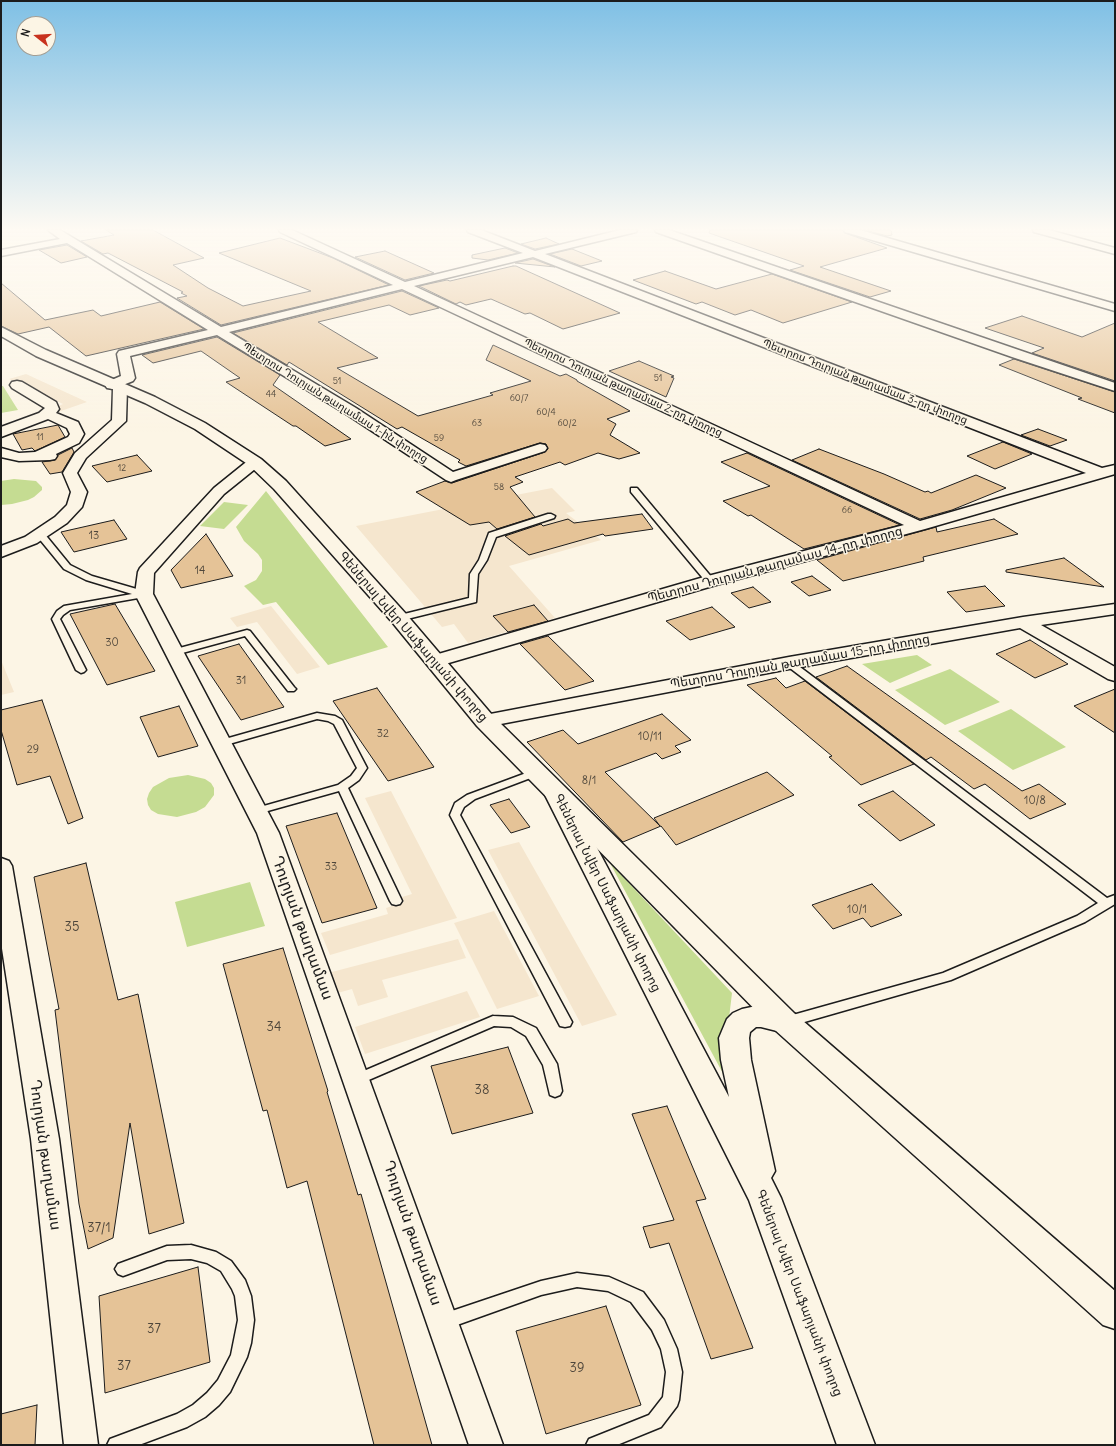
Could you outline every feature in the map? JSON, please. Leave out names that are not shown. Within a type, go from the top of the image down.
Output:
[{"type":"main road","name":"Գեներալ Նվեր Սաֆարյանի փողոց","points":[[1,331],[41,353],[150,400],[200,426],[255,462],[280,485],[399,618],[485,721],[546,781],[765,1198],[856,1445]]},
{"type":"main road","points":[[546,781],[785,1022],[1115,1313]]},
{"type":"main road","points":[[765,1198],[736,1060],[734,1038],[737,1027],[743,1021],[752,1017],[761,1016],[785,1022]]},
{"type":"street","name":"Պետրոս Դուրյան թաղամաս 1-ին փողոց","points":[[164,297],[351,411],[451,477],[540,448]]},
{"type":"street","points":[[1,552],[31,540],[61,520],[74,507],[79,492],[70,473],[80,456],[119,421],[116,386],[128,378],[123,354],[356,297]]},
{"type":"street","name":"Պետրոս Դուրյան թաղամաս 2-րդ փողոց","points":[[427,297],[919,526]]},
{"type":"street","name":"Պետրոս Դուրյան թաղամաս 3-րդ փողոց","points":[[647,297],[1108,471]]},
{"type":"street","points":[[854,297],[1115,387]]},
{"type":"street","points":[[1079,297],[1115,308]]},
{"type":"street","points":[[1,433],[7,429],[47,414],[52,409],[51,404],[17,385]]},
{"type":"street","points":[[36,457],[74,440],[77,434],[73,425],[47,414]]},
{"type":"street","points":[[1,452],[19,457],[80,456]]},
{"type":"street","points":[[144,594],[146,572],[219,491],[255,462]]},
{"type":"street","name":"Պետրոս Դուրյան թաղամաս 14-րդ փողոց","points":[[435,661],[710,581],[919,526],[1108,471]]},
{"type":"street","name":"Դուրյան թաղամաս","points":[[144,594],[268,833],[486,1445]]},
{"type":"street","name":"Պետրոս Դուրյան թաղամաս 15-րդ փողոց","points":[[485,721],[789,663],[1023,622],[1115,609]]},
{"type":"street","points":[[1023,622],[1115,675]]},
{"type":"street","name":"Դուրյան թաղամաս","points":[[1,866],[45,1139],[81,1445]]},
{"type":"lane","points":[[634,490],[710,581]]},
{"type":"lane","points":[[399,618],[473,600],[474,574],[483,560],[492,535],[551,516]]},
{"type":"lane","points":[[40,534],[67,567],[88,578],[144,594]]},
{"type":"lane","points":[[81,670],[56,619],[60,613],[67,608],[144,594]]},
{"type":"lane","points":[[175,652],[247,633],[291,689]]},
{"type":"lane","points":[[785,1022],[947,977],[1081,919],[1110,901],[789,663]]},
{"type":"lane","points":[[222,743],[317,716],[331,718],[338,722],[362,768],[355,778],[342,788],[257,811]]},
{"type":"lane","points":[[546,781],[470,797],[459,805],[455,815],[565,1022]]},
{"type":"lane","points":[[342,788],[396,901]]},
{"type":"lane","points":[[357,1080],[494,1021],[513,1022],[531,1032],[550,1064],[555,1091]]},
{"type":"lane","points":[[116,1445],[181,1421],[199,1411],[213,1399],[224,1386],[239,1357],[243,1343],[246,1320],[243,1296],[239,1285],[226,1266],[211,1257],[191,1252],[167,1253],[122,1269]]},
{"type":"lane","points":[[443,1322],[541,1288],[577,1280],[609,1284],[638,1297],[658,1324],[669,1349],[674,1372],[671,1400],[655,1421],[595,1445]]},
{"type":"shaded area","points":[[26,374],[87,402],[58,412],[52,409],[63,404],[9,379]]},
{"type":"shaded area","points":[[552,488],[575,511],[566,513],[601,540],[509,566],[555,618],[468,643],[454,624],[442,627],[356,526]]},
{"type":"shaded area","points":[[271,606],[320,667],[297,674],[257,622],[237,627],[230,618]]},
{"type":"shaded area","points":[[1,660],[14,692],[1,695]]},
{"type":"shaded area","points":[[391,791],[457,918],[330,955],[321,933],[388,914],[386,908],[404,902],[402,897],[412,894],[365,798]]},
{"type":"shaded area","points":[[519,842],[617,1015],[582,1026],[488,850]]},
{"type":"shaded area","points":[[494,911],[539,996],[497,1009],[454,923]]},
{"type":"shaded area","points":[[458,939],[466,958],[382,980],[388,997],[358,1006],[352,989],[334,994],[328,973]]},
{"type":"shaded area","points":[[467,991],[480,1017],[365,1054],[355,1027]]},
{"type":"green space","points":[[1,386],[3,386],[18,410],[1,413]]},
{"type":"green space","points":[[14,479],[36,481],[42,487],[42,490],[28,500],[1,505],[1,481]]},
{"type":"green space","points":[[266,491],[388,647],[328,665],[276,602],[263,605],[244,586],[256,580],[262,571],[262,560],[258,554],[244,541],[236,527]]},
{"type":"green space","points":[[224,502],[248,505],[224,529],[200,526]]},
{"type":"green space","points":[[917,655],[932,665],[890,683],[862,664]]},
{"type":"green space","points":[[950,669],[1000,702],[945,725],[895,690]]},
{"type":"green space","points":[[1011,709],[1066,747],[1013,770],[958,731]]},
{"type":"green space","points":[[188,775],[205,779],[211,783],[214,788],[214,795],[205,807],[196,812],[177,817],[158,814],[151,810],[147,799],[153,787],[169,778]]},
{"type":"green space","points":[[610,863],[732,993],[726,1043],[734,1094]]},
{"type":"green space","points":[[250,882],[265,926],[187,947],[175,902]]},
{"type":"building","points":[[1,297],[18,297],[45,320],[93,310],[101,316],[160,302],[204,329],[86,356],[49,327],[18,334],[1,326]]},
{"type":"building","points":[[226,297],[243,306],[282,297],[337,297],[221,325],[177,298]]},
{"type":"building","points":[[376,297],[416,297],[439,308],[410,315],[389,305],[318,322],[378,358],[337,368],[418,416],[493,395],[490,393],[531,381],[486,360],[493,345],[560,376],[566,374],[630,411],[607,419],[616,424],[610,435],[640,453],[619,459],[598,453],[565,465],[560,462],[515,477],[523,482],[510,487],[535,517],[497,529],[489,522],[470,525],[416,492],[445,481],[452,483],[545,452],[548,449],[546,444],[540,443],[466,466],[458,462],[460,460],[402,427],[397,429],[289,362],[287,365],[233,333]]},
{"type":"building","points":[[443,297],[586,297],[620,313],[563,329],[530,313],[525,314],[491,299],[466,305],[460,302],[456,304]]},
{"type":"building","points":[[679,297],[839,297],[852,302],[783,323],[751,310],[735,315],[702,302],[696,304]]},
{"type":"building","points":[[1022,316],[1082,337],[1115,323],[1115,381],[1032,353],[1044,348],[985,328]]},
{"type":"building","points":[[217,337],[280,375],[273,385],[351,439],[325,446],[226,382],[240,378],[201,351],[153,363],[142,355]]},
{"type":"building","points":[[1014,359],[1115,392],[1115,413],[1078,399],[1082,398],[999,365]]},
{"type":"building","points":[[639,361],[674,376],[671,377],[674,378],[666,397],[609,371]]},
{"type":"building","points":[[58,425],[65,437],[35,451],[32,448],[22,450],[13,434]]},
{"type":"building","points":[[1038,429],[1067,440],[1050,446],[1021,435]]},
{"type":"building","points":[[1003,442],[1032,454],[995,469],[967,456]]},
{"type":"building","points":[[72,448],[74,452],[62,472],[50,474],[42,462],[55,460],[58,455]]},
{"type":"building","points":[[819,449],[884,474],[925,492],[928,491],[931,493],[976,475],[1006,488],[952,510],[920,519],[792,460]]},
{"type":"building","points":[[747,453],[900,525],[804,549],[751,515],[748,516],[723,501],[770,486],[721,462]]},
{"type":"building","points":[[137,455],[152,471],[107,482],[92,466]]},
{"type":"building","points":[[642,514],[653,529],[605,536],[603,534],[529,555],[505,536],[541,524],[543,526],[568,519],[574,523]]},
{"type":"building","points":[[994,519],[1018,534],[923,557],[924,561],[843,581],[817,560],[936,527],[937,532]]},
{"type":"building","points":[[114,520],[127,539],[74,552],[61,532]]},
{"type":"building","points":[[206,534],[233,576],[181,588],[171,570]]},
{"type":"building","points":[[1064,558],[1104,587],[1006,572],[1006,570]]},
{"type":"building","points":[[812,576],[831,590],[809,596],[791,582]]},
{"type":"building","points":[[985,586],[1005,606],[966,612],[947,592]]},
{"type":"building","points":[[753,587],[771,602],[749,608],[731,593]]},
{"type":"building","points":[[115,604],[155,671],[107,685],[70,614]]},
{"type":"building","points":[[534,605],[548,621],[508,632],[493,616]]},
{"type":"building","points":[[712,607],[735,627],[690,640],[666,621]]},
{"type":"building","points":[[548,636],[594,681],[565,690],[520,644]]},
{"type":"building","points":[[1030,640],[1068,664],[1035,678],[996,654]]},
{"type":"building","points":[[239,644],[284,707],[241,720],[198,656]]},
{"type":"building","points":[[847,666],[1022,791],[1039,784],[1066,804],[1030,819],[985,784],[974,789],[931,757],[926,760],[816,677]]},
{"type":"building","points":[[776,678],[786,688],[805,681],[914,764],[861,785],[829,757],[832,756],[747,685]]},
{"type":"building","points":[[377,688],[434,767],[388,781],[333,701]]},
{"type":"building","points":[[1115,689],[1115,733],[1074,706]]},
{"type":"building","points":[[42,700],[83,818],[68,824],[50,776],[17,785],[1,730],[1,710]]},
{"type":"building","points":[[179,706],[198,746],[158,757],[140,717]]},
{"type":"building","points":[[662,714],[691,740],[675,746],[681,752],[662,759],[656,753],[605,772],[660,826],[654,818],[767,772],[794,795],[676,845],[661,826],[623,842],[527,742],[563,730],[578,744]]},
{"type":"building","points":[[893,791],[935,825],[900,841],[858,805]]},
{"type":"building","points":[[509,799],[530,827],[511,833],[490,805]]},
{"type":"building","points":[[337,813],[377,908],[322,923],[286,826]]},
{"type":"building","points":[[86,863],[118,1000],[138,994],[184,1223],[149,1234],[130,1123],[113,1238],[88,1249],[79,1204],[55,1010],[59,1009],[34,877]]},
{"type":"building","points":[[872,884],[902,915],[871,927],[863,918],[833,929],[812,905]]},
{"type":"building","points":[[283,948],[328,1091],[327,1092],[358,1195],[361,1194],[432,1445],[374,1445],[307,1181],[287,1188],[267,1110],[263,1111],[223,964]]},
{"type":"building","points":[[508,1047],[533,1113],[452,1134],[431,1066]]},
{"type":"building","points":[[667,1106],[706,1199],[696,1201],[753,1348],[711,1359],[669,1243],[650,1248],[643,1227],[674,1220],[632,1114]]},
{"type":"building","points":[[198,1267],[210,1362],[105,1393],[99,1296]]},
{"type":"building","points":[[606,1306],[641,1405],[546,1434],[516,1331]]},
{"type":"building","points":[[37,1405],[35,1445],[1,1445],[1,1414]]}]
